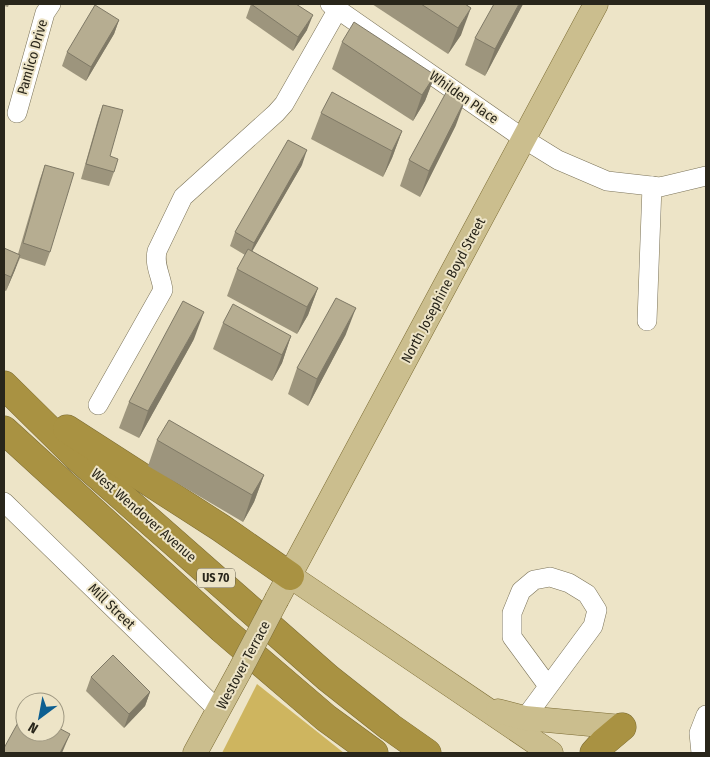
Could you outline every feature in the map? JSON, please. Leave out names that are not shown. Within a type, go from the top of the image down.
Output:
[{"type":"highway","points":[[9,390],[221,528],[284,588]]},
{"type":"highway","name":"West Wendover Avenue","points":[[9,390],[77,457],[328,678],[390,727],[427,753]]},
{"type":"highway","name":"US 70","points":[[4,430],[222,629],[326,718],[370,751]]},
{"type":"highway","points":[[594,753],[603,743],[631,725]]},
{"type":"main road","name":"North Josephine Boyd Street","points":[[284,588],[596,4]]},
{"type":"main road","name":"Westover Terrace","points":[[195,753],[284,588]]},
{"type":"main road","points":[[284,588],[480,705],[550,753]]},
{"type":"main road","points":[[480,705],[525,718],[631,725]]},
{"type":"street","name":"Pamlico Drive","points":[[17,113],[45,13],[51,4]]},
{"type":"street","name":"Whilden Place","points":[[334,7],[524,139],[558,160],[607,181],[660,187],[706,176]]},
{"type":"street","points":[[98,405],[163,290],[155,260],[157,251],[183,197],[284,104],[334,7]]},
{"type":"street","points":[[647,321],[652,186]]},
{"type":"street","name":"Mill Street","points":[[4,502],[219,711]]},
{"type":"street","points":[[525,718],[593,626],[597,610],[587,594],[569,582],[550,577],[534,580],[521,591],[512,613],[512,637],[548,686]]},
{"type":"street","points":[[701,753],[699,733],[706,715]]},
{"type":"shaded area","points":[[257,684],[344,753],[222,753]]},
{"type":"building","points":[[251,4],[296,4],[313,15],[298,37]]},
{"type":"building","points":[[421,4],[465,4],[471,8],[458,28]]},
{"type":"building","points":[[494,4],[519,4],[495,49],[475,38]]},
{"type":"building","points":[[95,5],[119,20],[91,67],[67,52]]},
{"type":"building","points":[[354,22],[435,75],[422,95],[342,42]]},
{"type":"building","points":[[448,89],[466,98],[429,171],[409,160]]},
{"type":"building","points":[[332,92],[402,131],[392,151],[321,113]]},
{"type":"building","points":[[103,105],[123,110],[110,156],[118,159],[114,172],[86,164]]},
{"type":"building","points":[[288,140],[307,150],[254,243],[235,232]]},
{"type":"building","points":[[45,165],[74,173],[50,252],[23,243]]},
{"type":"building","points":[[4,248],[20,255],[11,277],[4,274]]},
{"type":"building","points":[[248,249],[318,288],[307,307],[237,269]]},
{"type":"building","points":[[336,298],[356,308],[317,379],[297,368]]},
{"type":"building","points":[[183,301],[204,312],[148,411],[129,402]]},
{"type":"building","points":[[233,304],[291,336],[282,355],[223,323]]},
{"type":"building","points":[[169,420],[264,475],[252,495],[157,440]]},
{"type":"building","points":[[113,655],[150,692],[129,714],[91,677]]},
{"type":"building","points":[[15,728],[15,742],[65,742],[65,731],[70,734],[60,753],[4,753],[4,748]]}]
